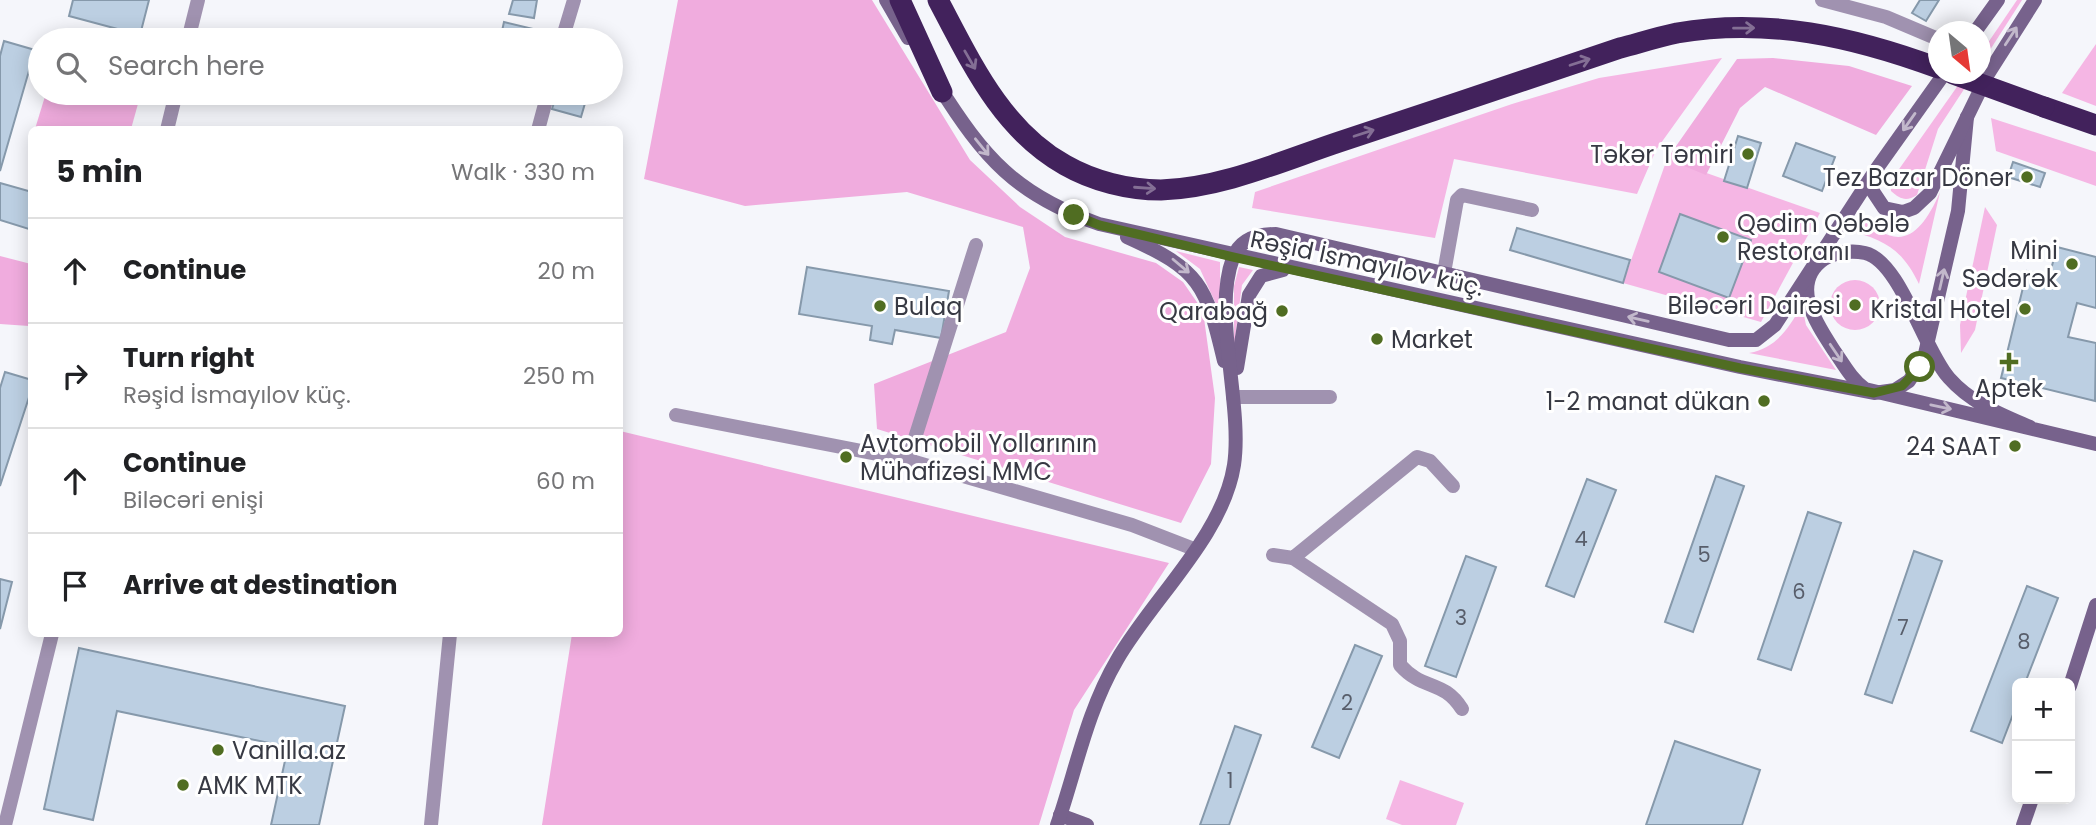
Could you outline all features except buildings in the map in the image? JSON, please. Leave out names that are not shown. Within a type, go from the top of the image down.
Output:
[{"type":"highway","points":[[900,0],[942,92]]},
{"type":"highway","points":[[938,0],[993,100],[1036,146],[1065,166],[1096,180],[1127,187],[1160,190],[1234,177],[1620,48],[1676,33],[1755,27],[1815,33],[1855,41],[1928,65]]},
{"type":"highway","points":[[1981,84],[2096,125]]},
{"type":"main road","points":[[886,0],[942,92],[996,164],[1024,189],[1048,204],[1170,257],[1192,275],[1214,320],[1233,397]]},
{"type":"main road","points":[[1983,21],[1998,0]]},
{"type":"main road","points":[[1875,171],[1872,190],[1884,208],[1893,212],[1914,208],[1930,193],[2001,51],[2035,0]]},
{"type":"main road","points":[[1937,84],[1875,171],[1813,269],[1807,289],[1812,314],[1854,380],[1874,393],[1895,390],[1909,381],[1920,367],[1958,211],[1967,117]]},
{"type":"main road","points":[[1087,825],[1058,820],[1104,684],[1131,637],[1210,526],[1231,483],[1235,462],[1227,309],[1233,257],[1099,225]]},
{"type":"main road","name":"Rəşid İsmayılov küç.","points":[[1813,269],[1771,330],[1756,340],[1729,340],[1276,234],[1250,238],[1233,257],[1740,368],[1874,393],[2030,427]]},
{"type":"main road","points":[[1813,269],[1834,254],[1855,252],[1874,256],[1883,263],[1901,292],[1939,366],[1969,397],[2030,427],[2096,444]]},
{"type":"main road","points":[[1233,397],[1248,295],[1261,276],[1269,272],[1292,270]]},
{"type":"main road","points":[[2073,678],[2096,605]]},
{"type":"main road","points":[[2023,825],[2030,804]]},
{"type":"street","points":[[191,28],[198,0]]},
{"type":"street","points":[[566,28],[574,0]]},
{"type":"street","points":[[1822,0],[1886,17],[1928,35]]},
{"type":"street","points":[[168,126],[173,105]]},
{"type":"street","points":[[539,126],[545,105]]},
{"type":"street","points":[[1444,273],[1457,201],[1462,195],[1532,211]]},
{"type":"street","points":[[908,460],[976,245]]},
{"type":"street","points":[[1233,397],[1330,397]]},
{"type":"street","points":[[676,415],[908,460],[1132,525],[1194,549]]},
{"type":"street","points":[[1293,558],[1417,457],[1430,461],[1453,486]]},
{"type":"street","points":[[1273,555],[1293,558],[1392,624],[1400,641],[1400,665],[1413,679],[1451,692],[1462,709]]},
{"type":"street","points":[[5,825],[51,637]]},
{"type":"street","points":[[432,825],[450,637]]},
{"type":"shaded area","points":[[678,0],[872,0],[970,160],[1020,207],[1065,237],[1156,263],[1183,282],[1203,311],[1215,398],[1211,464],[1181,523],[877,429],[874,384],[1006,332],[1030,268],[1023,227],[907,192],[745,206],[644,179]]},
{"type":"shaded area","points":[[2017,0],[2022,0],[1991,48],[1991,38]]},
{"type":"shaded area","points":[[2096,44],[2096,106],[2062,93]]},
{"type":"shaded area","points":[[1722,58],[1656,150],[1637,194],[1454,159],[1435,238],[1252,208],[1255,192],[1512,104],[1599,78]]},
{"type":"shaded area","points":[[1773,58],[1849,66],[1912,86],[1876,135],[1765,87],[1740,108],[1706,175],[1667,159],[1737,59]]},
{"type":"shaded area","points":[[1959,84],[1967,84],[1938,129],[1917,195],[1900,198],[1891,191],[1890,182]]},
{"type":"shaded area","points":[[42,105],[138,105],[132,126],[36,126]]},
{"type":"shaded area","points":[[1991,118],[2096,152],[2096,186],[1996,151]]},
{"type":"shaded area","name":"Qədim Qəbələ Restoranı","points":[[1667,159],[1820,213],[1761,322],[1623,283]]},
{"type":"shaded area","points":[[1940,192],[1919,284],[1906,262],[1891,248],[1882,242],[1847,230],[1860,213],[1886,234],[1897,237],[1907,235],[1925,220]]},
{"type":"shaded area","points":[[1985,207],[1997,225],[1975,330],[1961,353],[1960,325]]},
{"type":"shaded area","points":[[1176,251],[1220,262],[1220,313],[1200,269]]},
{"type":"shaded area","points":[[0,256],[28,263],[28,326],[0,324]]},
{"type":"shaded area","points":[[1239,267],[1253,270],[1242,285],[1234,346],[1234,286]]},
{"type":"shaded area","name":"Biləcəri Dairəsi","points":[[1855,280],[1873,287],[1880,305],[1873,323],[1855,330],[1837,323],[1830,305],[1837,287]]},
{"type":"shaded area","points":[[1802,306],[1806,325],[1836,370],[1749,353],[1775,342]]},
{"type":"shaded area","points":[[623,432],[1169,563],[1074,710],[1039,825],[542,825],[572,637],[623,637]]},
{"type":"shaded area","points":[[1400,780],[1464,803],[1456,825],[1402,825],[1386,819]]},
{"type":"place","name":"Təkər Təmiri","points":[[1748,154]]},
{"type":"place","name":"Tez Bazar Dönər","points":[[2027,177]]},
{"type":"place","name":"Qədim Qəbələ Restoranı","points":[[1723,237]]},
{"type":"place","name":"Mini Sədərək","points":[[2072,264]]},
{"type":"place","name":"Biləcəri Dairəsi","points":[[1855,305]]},
{"type":"place","name":"Bulaq","points":[[880,306]]},
{"type":"place","name":"Kristal Hotel","points":[[2025,309]]},
{"type":"place","name":"Qarabağ","points":[[1282,311]]},
{"type":"place","name":"Market","points":[[1377,339]]},
{"type":"place","name":"Aptek","points":[[2009,362]]},
{"type":"place","name":"1-2 manat dükan","points":[[1764,401]]},
{"type":"place","name":"24 SAAT","points":[[2015,446]]},
{"type":"place","name":"Avtomobil Yollarının Mühafizəsi MMC","points":[[846,457]]},
{"type":"place","name":"Vanilla.az","points":[[218,750]]},
{"type":"place","name":"AMK MTK","points":[[183,785]]},
{"type":"route","points":[[1074,215],[1099,225],[1233,257],[1740,368],[1874,393],[1883,393],[1902,386],[1920,367]]}]
